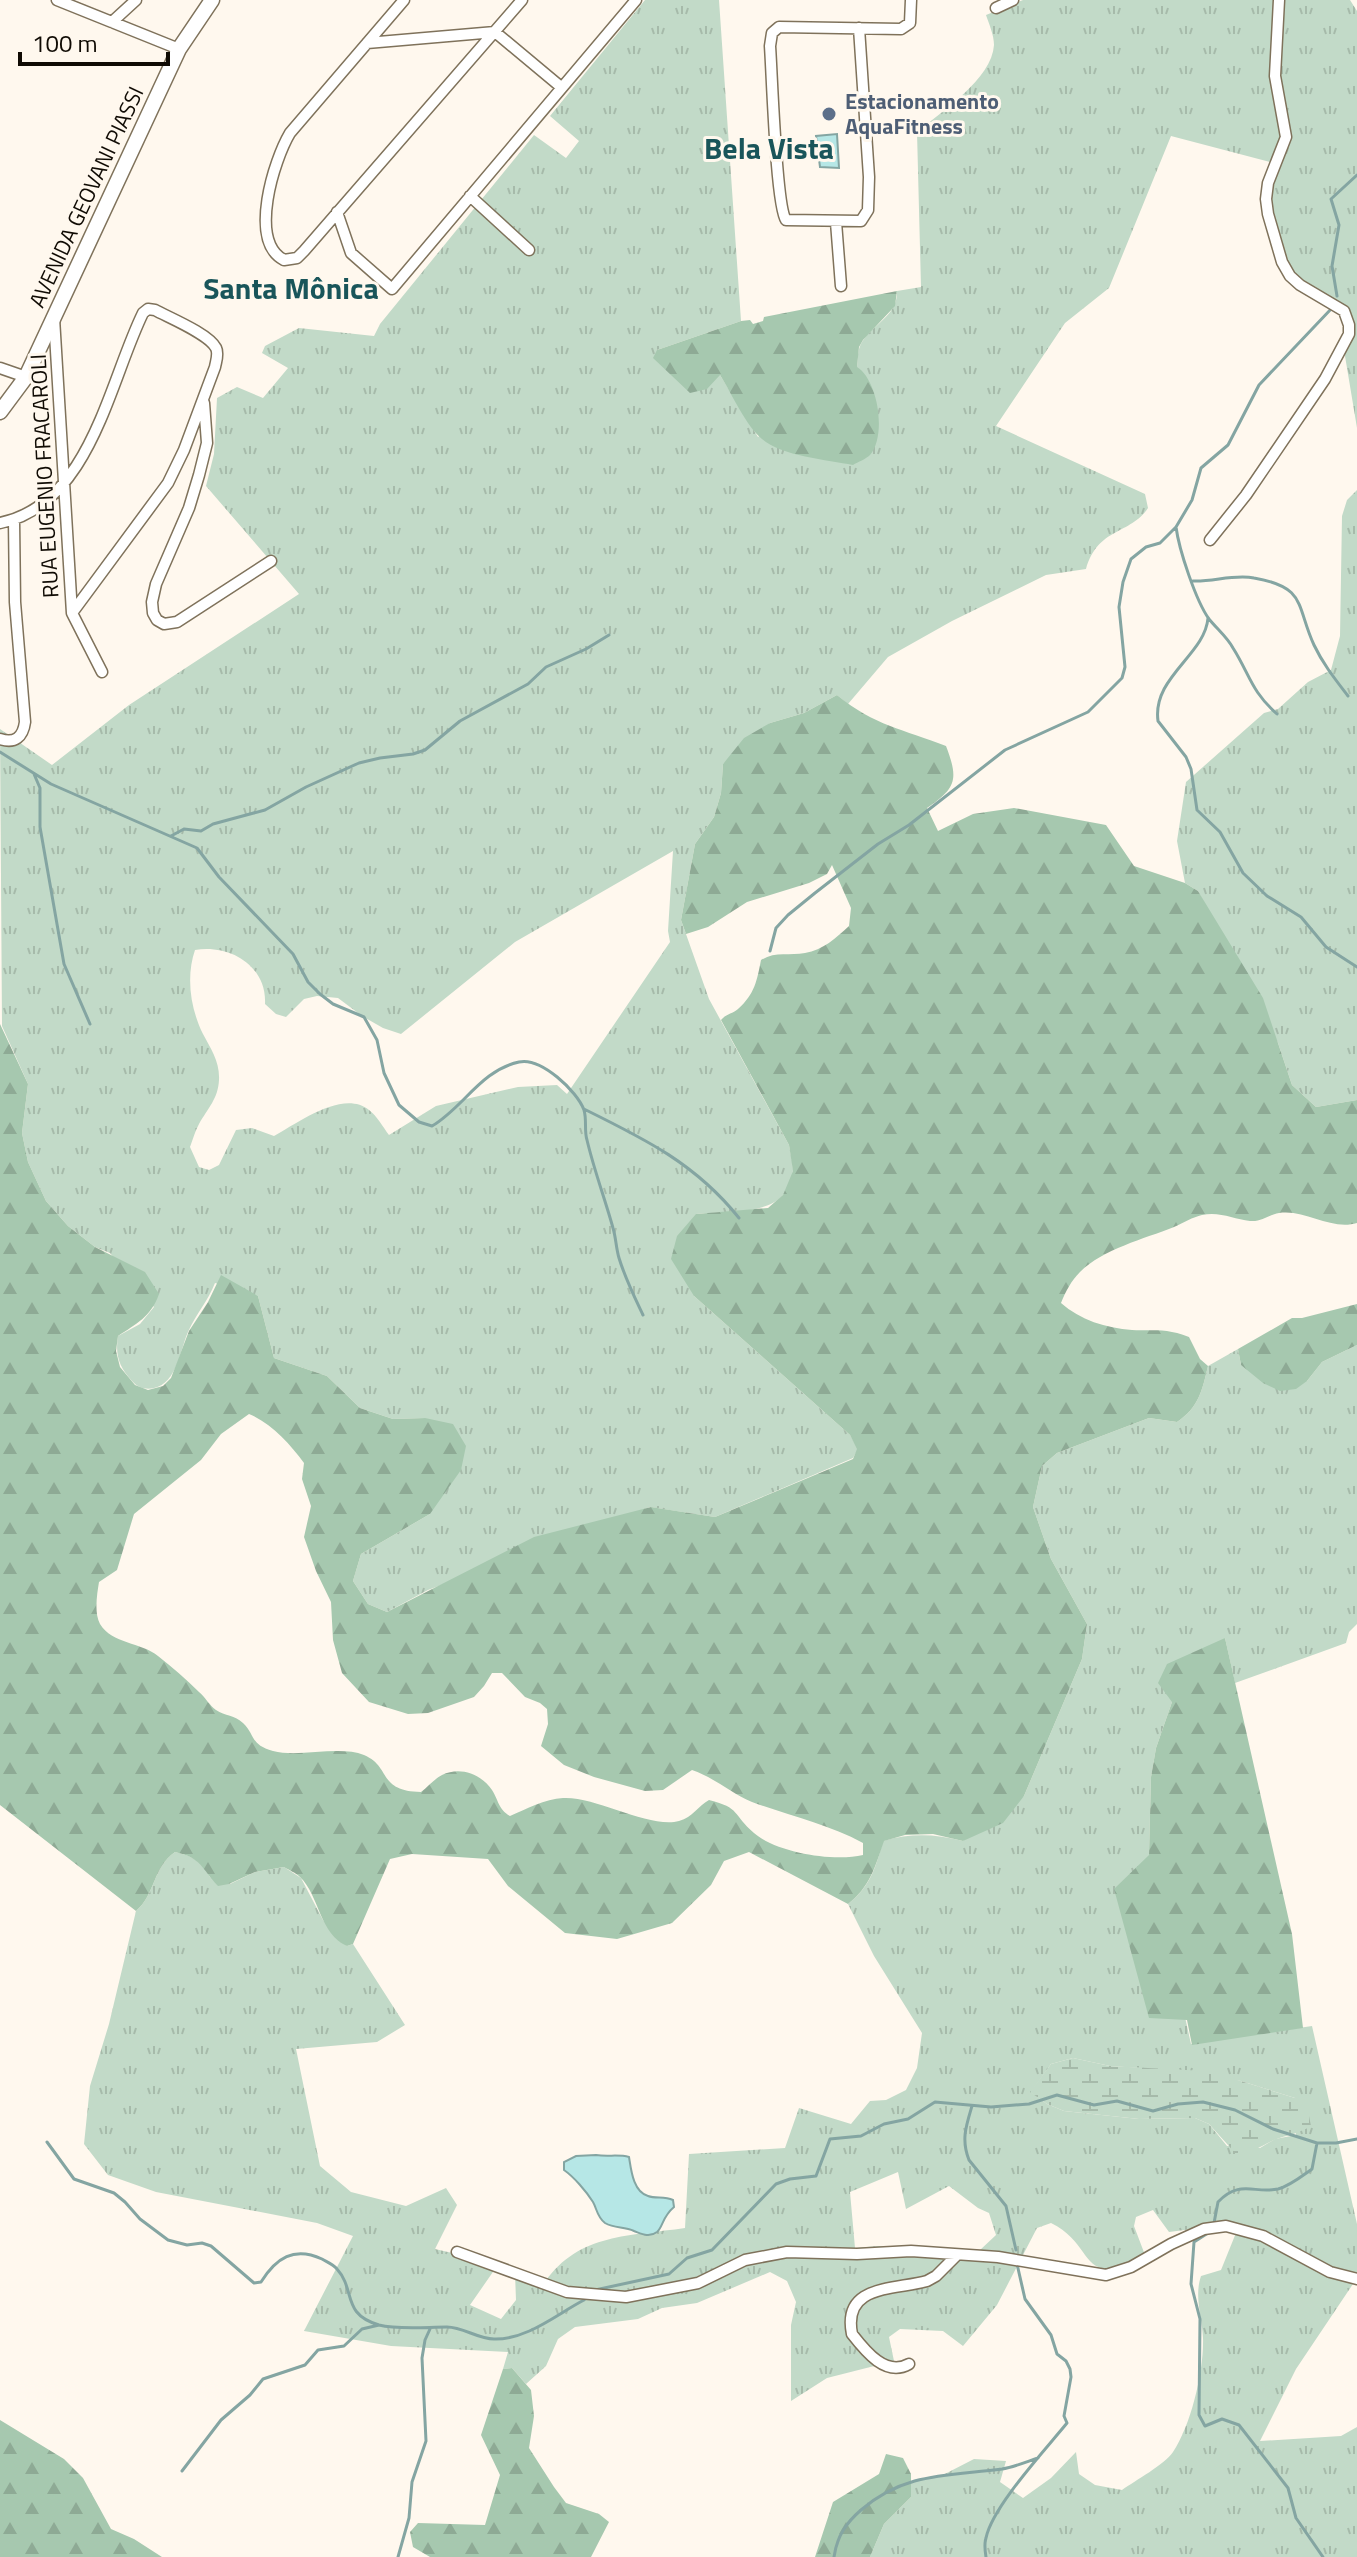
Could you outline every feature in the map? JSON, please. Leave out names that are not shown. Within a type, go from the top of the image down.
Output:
[{"type":"main road","name":"AVENIDA GEOVANI PIASSI","points":[[0,412],[26,377],[179,49],[212,0]]},
{"type":"street","points":[[57,0],[179,49]]},
{"type":"street","points":[[112,22],[136,0]]},
{"type":"street","points":[[404,0],[281,147],[271,178],[267,217],[268,241],[272,251],[284,260],[297,258],[522,0]]},
{"type":"street","points":[[337,212],[351,253],[392,289],[636,0]]},
{"type":"street","points":[[859,28],[869,177],[866,216],[861,221],[836,222],[785,219],[770,40],[779,27],[904,28],[911,19],[911,0]]},
{"type":"street","points":[[996,8],[1013,0]]},
{"type":"street","points":[[1210,540],[1246,495],[1325,379],[1349,334],[1344,311],[1290,276],[1282,262],[1268,214],[1268,183],[1286,137],[1275,76],[1279,0]]},
{"type":"street","points":[[367,43],[495,32],[561,87]]},
{"type":"street","points":[[470,196],[529,250]]},
{"type":"street","points":[[836,222],[841,286]]},
{"type":"street","points":[[0,523],[14,520],[51,499],[66,482],[111,398],[143,313],[148,309],[155,310],[215,346],[218,353],[215,367],[168,483],[72,613]]},
{"type":"street","name":"RUA EUGENIO FRACAROLI","points":[[54,318],[72,613],[102,672]]},
{"type":"street","points":[[0,368],[26,377]]},
{"type":"street","points":[[204,399],[207,443],[189,508],[156,584],[153,613],[164,624],[177,622],[271,561]]},
{"type":"street","points":[[0,739],[9,742],[17,739],[24,733],[25,722],[15,602],[14,520]]},
{"type":"street","points":[[457,2252],[567,2292],[626,2297],[698,2283],[745,2260],[770,2254],[911,2251],[1011,2258],[1106,2275],[1131,2267],[1204,2229],[1226,2226],[1263,2236],[1330,2272],[1357,2279]]},
{"type":"street","points":[[909,2364],[890,2369],[882,2365],[852,2334],[851,2313],[855,2304],[870,2293],[927,2281],[956,2256]]},
{"type":"green space","points":[[645,0],[719,0],[741,321],[657,350],[720,375],[758,437],[857,367],[860,345],[894,307],[897,291],[921,287],[917,132],[964,94],[984,70],[994,45],[986,15],[1023,0],[1350,0],[1357,11],[1357,428],[1342,338],[1347,328],[1347,312],[1338,301],[1295,276],[1282,257],[1263,186],[1270,162],[1171,136],[1109,288],[1065,323],[996,426],[1145,494],[1148,508],[1141,517],[1106,538],[1091,555],[1086,569],[1046,575],[952,621],[888,657],[848,704],[837,695],[804,713],[770,723],[723,764],[721,793],[714,817],[695,844],[681,920],[709,999],[789,1145],[793,1170],[789,1186],[781,1197],[770,1204],[756,1209],[696,1214],[694,1296],[850,1435],[858,1449],[853,1458],[715,1517],[650,1507],[428,1590],[387,1612],[368,1604],[353,1581],[361,1554],[430,1514],[425,1418],[393,1419],[360,1408],[327,1376],[274,1358],[258,1296],[215,1283],[191,1325],[177,1365],[168,1380],[151,1389],[137,1385],[121,1366],[118,1336],[140,1324],[154,1307],[110,1253],[95,1247],[68,1226],[46,1201],[28,1162],[22,1133],[28,1084],[2,1026],[0,729],[52,765],[129,705],[299,594],[206,486],[214,454],[217,398],[237,387],[263,398],[288,368],[262,353],[265,346],[299,328],[374,336],[380,324],[534,135],[566,158],[579,141],[550,116]],"holes":[[[673,851],[670,942],[567,1094],[557,1085],[518,1087],[436,1106],[389,1135],[369,1110],[347,1103],[321,1110],[274,1136],[252,1128],[236,1130],[219,1165],[209,1170],[199,1167],[190,1147],[215,1098],[219,1073],[192,1003],[190,981],[195,950],[221,951],[244,960],[260,979],[265,1004],[276,1014],[286,1017],[304,999],[317,996],[338,998],[362,1016],[401,1034],[515,942]]]},
{"type":"green space","points":[[897,291],[895,306],[859,347],[857,367],[875,395],[879,422],[875,446],[870,455],[853,465],[805,456],[770,445],[750,426],[720,375],[707,389],[690,393],[653,358],[657,350],[741,321],[750,320],[753,324],[763,321],[764,317]]},
{"type":"green space","points":[[1357,490],[1357,1100],[1316,1107],[1292,1085],[1278,1043],[1198,891],[1185,883],[1177,841],[1186,782],[1264,713],[1278,709],[1308,682],[1331,670],[1340,636],[1342,516],[1347,500]]},
{"type":"green space","points":[[837,695],[864,714],[946,746],[953,767],[952,782],[944,795],[927,808],[938,831],[973,814],[1014,808],[1106,825],[1134,866],[1185,883],[1198,891],[1263,998],[1292,1085],[1316,1107],[1357,1100],[1357,1223],[1338,1224],[1289,1213],[1254,1221],[1202,1215],[1100,1257],[1080,1272],[1069,1286],[1061,1303],[1076,1314],[1113,1327],[1167,1331],[1189,1337],[1200,1359],[1208,1366],[1195,1404],[1177,1422],[1149,1418],[1057,1453],[1042,1466],[1033,1507],[1051,1559],[1087,1624],[1082,1659],[1024,1796],[1003,1823],[963,1841],[933,1834],[905,1835],[884,1841],[867,1883],[848,1904],[749,1852],[724,1861],[711,1885],[672,1923],[617,1939],[565,1933],[508,1886],[488,1859],[412,1854],[390,1859],[353,1944],[347,1946],[331,1933],[306,1885],[284,1867],[255,1872],[218,1886],[200,1864],[175,1852],[162,1865],[147,1897],[136,1911],[0,1805],[0,1024],[28,1084],[22,1133],[28,1162],[46,1201],[68,1226],[95,1247],[145,1272],[159,1294],[147,1314],[118,1336],[116,1351],[120,1367],[135,1385],[148,1390],[163,1386],[171,1378],[189,1331],[221,1275],[258,1296],[274,1358],[327,1376],[360,1408],[393,1419],[425,1418],[453,1424],[466,1446],[461,1470],[430,1514],[361,1554],[353,1581],[368,1604],[387,1612],[534,1537],[651,1507],[715,1517],[853,1459],[857,1449],[850,1435],[694,1296],[671,1259],[677,1236],[696,1214],[768,1208],[783,1195],[793,1171],[789,1145],[721,1020],[738,1009],[752,992],[761,960],[818,949],[849,926],[851,908],[832,865],[827,874],[809,883],[747,902],[708,927],[686,934],[681,920],[695,844],[714,817],[721,793],[723,764],[744,738],[770,723],[804,713]],"holes":[[[249,1414],[280,1435],[304,1463],[302,1479],[311,1506],[304,1537],[331,1602],[333,1640],[342,1673],[369,1702],[408,1714],[428,1713],[474,1697],[492,1673],[502,1673],[525,1697],[547,1709],[548,1724],[541,1746],[564,1765],[645,1791],[663,1790],[692,1770],[752,1802],[850,1836],[863,1843],[863,1855],[837,1857],[791,1851],[764,1840],[732,1809],[709,1800],[684,1819],[667,1822],[563,1798],[543,1802],[510,1816],[501,1808],[487,1784],[470,1773],[449,1772],[421,1792],[407,1791],[391,1783],[379,1766],[364,1755],[343,1751],[283,1753],[260,1746],[243,1723],[219,1712],[158,1656],[105,1631],[98,1620],[97,1609],[99,1582],[117,1570],[134,1514],[201,1460],[221,1434]]]},
{"type":"green space","points":[[1357,1304],[1357,1345],[1322,1362],[1296,1389],[1280,1391],[1263,1383],[1241,1365],[1238,1349],[1292,1318]]},
{"type":"green space","points":[[1357,1345],[1357,1624],[1349,1632],[1346,1643],[1235,1683],[1225,1638],[1172,1702],[1156,1748],[1151,1777],[1149,1855],[1191,2044],[1312,2026],[1357,2224],[1357,2278],[1296,2369],[1260,2441],[1341,2436],[1357,2427],[1357,2557],[870,2557],[884,2524],[911,2497],[911,2481],[939,2477],[974,2459],[1006,2461],[1000,2482],[1023,2498],[1051,2478],[1076,2452],[1079,2474],[1095,2485],[1122,2490],[1163,2462],[1179,2441],[1191,2413],[1199,2381],[1203,2351],[1198,2299],[1201,2276],[1221,2270],[1240,2223],[1169,2232],[1153,2210],[1136,2217],[1134,2226],[1145,2255],[1108,2268],[1098,2267],[1090,2261],[1066,2232],[1051,2223],[1037,2228],[997,2305],[963,2346],[943,2331],[900,2329],[889,2337],[894,2361],[827,2378],[791,2401],[791,2325],[796,2302],[787,2281],[770,2272],[697,2303],[662,2308],[638,2319],[575,2327],[558,2339],[546,2366],[526,2384],[512,2368],[503,2369],[508,2352],[391,2346],[304,2331],[353,2236],[317,2223],[156,2192],[108,2175],[84,2144],[90,2086],[109,2024],[136,1911],[147,1897],[162,1865],[175,1852],[196,1860],[210,1877],[230,1884],[255,1872],[284,1867],[301,1878],[323,1920],[347,1946],[353,1944],[405,2025],[377,2042],[296,2049],[320,2166],[351,2192],[406,2206],[446,2188],[457,2205],[435,2249],[491,2262],[495,2269],[470,2305],[501,2319],[516,2300],[515,2274],[545,2282],[559,2266],[590,2245],[626,2236],[685,2228],[689,2154],[785,2148],[799,2108],[851,2124],[870,2101],[886,2100],[906,2090],[917,2068],[922,2033],[874,1956],[848,1904],[862,1891],[871,1876],[883,1841],[923,1835],[963,1841],[1024,1796],[1082,1659],[1087,1624],[1051,1559],[1033,1507],[1042,1466],[1057,1453],[1149,1418],[1177,1422],[1195,1404],[1208,1366],[1238,1349],[1241,1365],[1307,1381],[1322,1362]],"holes":[[[1073,2058],[1110,2066],[1169,2070],[1241,2081],[1295,2098],[1296,2135],[1275,2139],[1260,2148],[1227,2146],[1209,2124],[1195,2118],[1139,2119],[1064,2111],[1047,2104],[1031,2092],[1051,2064]],[[898,2172],[906,2209],[949,2186],[989,2213],[996,2235],[979,2251],[878,2246],[855,2248],[850,2192]]]},
{"type":"green space","points":[[1225,1638],[1292,1934],[1303,2028],[1192,2045],[1187,2020],[1149,2018],[1114,1889],[1149,1855],[1151,1777],[1156,1748],[1172,1702],[1158,1683],[1167,1664]]},
{"type":"green space","points":[[1073,2058],[1110,2066],[1205,2071],[1241,2081],[1295,2098],[1309,2116],[1311,2126],[1237,2155],[1209,2124],[1195,2118],[1139,2119],[1064,2111],[1030,2092],[1051,2064]]},
{"type":"green space","points":[[512,2368],[531,2390],[534,2416],[529,2448],[566,2503],[599,2514],[609,2522],[591,2557],[430,2557],[413,2547],[410,2532],[418,2523],[485,2525],[500,2475],[481,2435],[503,2369]]},
{"type":"green space","points":[[0,2420],[64,2459],[83,2478],[111,2529],[162,2557],[0,2557]]},
{"type":"green space","points":[[886,2454],[903,2458],[911,2474],[911,2497],[884,2524],[870,2557],[815,2557],[833,2502],[879,2474]]},
{"type":"water","points":[[837,134],[839,168],[820,167],[816,136]]},
{"type":"water","points":[[576,2156],[629,2157],[634,2180],[643,2194],[673,2200],[674,2207],[657,2232],[643,2234],[609,2225],[600,2218],[587,2193],[564,2170],[564,2162]]},
{"type":"waterway","points":[[1337,296],[1332,266],[1339,225],[1331,199],[1357,175]]},
{"type":"waterway","points":[[770,951],[776,928],[788,915],[878,844],[909,825],[1005,750],[1088,712],[1122,678],[1125,667],[1119,607],[1131,559],[1146,547],[1160,543],[1176,527],[1192,500],[1201,468],[1228,445],[1259,385],[1332,308]]},
{"type":"waterway","points":[[1176,527],[1189,575],[1204,611],[1231,644],[1262,698],[1277,714]]},
{"type":"waterway","points":[[1193,581],[1246,577],[1271,582],[1292,593],[1318,652],[1348,696]]},
{"type":"waterway","points":[[1208,618],[1198,644],[1163,692],[1158,705],[1158,721],[1186,757],[1191,769],[1197,810],[1220,832],[1243,873],[1267,896],[1301,917],[1326,947],[1357,967]]},
{"type":"waterway","points":[[171,836],[184,829],[201,831],[213,824],[265,810],[359,763],[425,750],[460,721],[528,684],[546,667],[609,635]]},
{"type":"waterway","points":[[0,752],[51,784],[197,848],[219,877],[293,954],[308,982],[333,1004],[364,1017],[377,1040],[384,1073],[399,1105],[419,1122],[432,1126],[483,1081],[506,1066],[528,1062],[557,1077],[584,1110],[586,1137],[619,1258],[643,1315]]},
{"type":"waterway","points":[[34,774],[40,788],[40,827],[64,964],[90,1024]]},
{"type":"waterway","points":[[584,1109],[668,1154],[705,1182],[739,1218]]},
{"type":"waterway","points":[[595,2290],[669,2274],[687,2258],[712,2250],[776,2184],[816,2176],[830,2139],[861,2136],[884,2124],[908,2119],[935,2102],[991,2107],[1029,2104],[1057,2095],[1094,2105],[1117,2101],[1153,2111],[1178,2104],[1203,2102],[1235,2110],[1273,2129],[1317,2143],[1357,2139]]},
{"type":"waterway","points":[[972,2106],[965,2133],[969,2160],[1006,2206],[1016,2250]]},
{"type":"waterway","points":[[47,2142],[74,2179],[114,2193],[140,2219],[168,2240],[211,2246],[254,2283],[261,2282],[273,2266],[294,2254],[312,2255],[330,2263],[343,2277],[359,2315],[379,2325],[453,2328],[488,2338],[506,2338],[530,2331],[584,2300]]},
{"type":"waterway","points":[[1214,2223],[1218,2202],[1233,2191],[1278,2189],[1312,2169],[1317,2143]]},
{"type":"waterway","points":[[1208,2233],[1194,2242],[1191,2284],[1200,2319],[1199,2415],[1205,2426],[1222,2419],[1239,2425],[1288,2488],[1296,2518],[1323,2557]]},
{"type":"waterway","points":[[986,2557],[985,2540],[998,2511],[1067,2423],[1064,2416],[1070,2369],[1057,2354],[1051,2335],[1025,2299],[1017,2264]]},
{"type":"waterway","points":[[182,2471],[221,2420],[263,2379],[305,2365],[318,2350],[344,2346],[362,2329],[379,2325]]},
{"type":"waterway","points":[[398,2557],[409,2518],[412,2482],[426,2441],[422,2358],[430,2329]]},
{"type":"waterway","points":[[834,2557],[840,2536],[851,2520],[877,2498],[894,2489],[928,2478],[1002,2469],[1038,2458]]},
{"type":"place","name":"Estacionamento AquaFitness","points":[[829,114]]},
{"type":"district","name":"Bela Vista","points":[[769,149]]},
{"type":"district","name":"Santa Mônica","points":[[291,289]]}]
